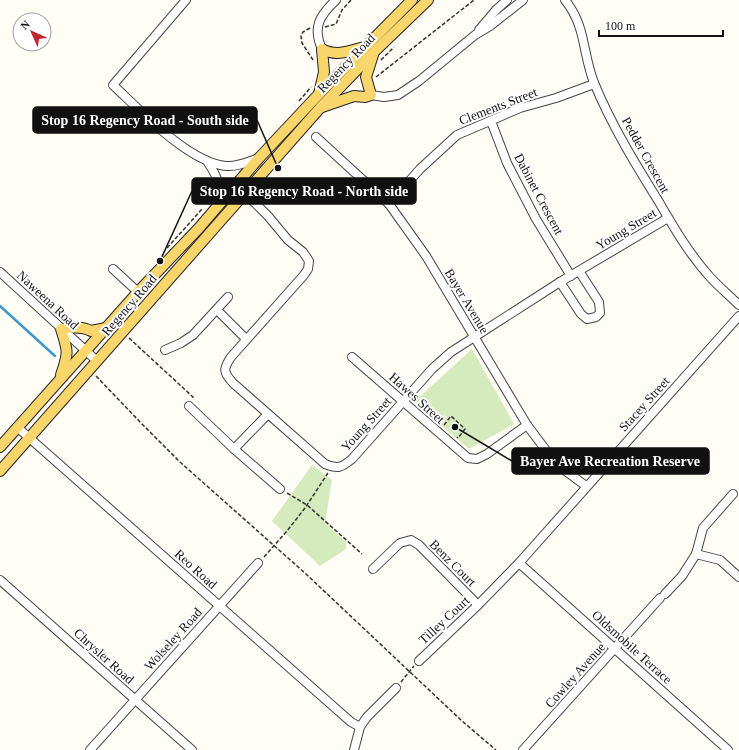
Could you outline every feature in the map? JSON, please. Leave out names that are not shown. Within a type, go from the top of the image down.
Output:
[{"type":"main road","name":"Regency Road","points":[[0,471],[320,108],[412,0]]},
{"type":"main road","name":"Regency Road","points":[[0,447],[138,292],[318,95],[428,0]]},
{"type":"main road","points":[[320,108],[354,96],[365,97],[371,95],[366,78],[370,49],[337,54],[329,53],[322,49]]},
{"type":"main road","points":[[318,95],[324,72],[322,49]]},
{"type":"main road","points":[[236,185],[245,193]]},
{"type":"main road","points":[[138,292],[150,301]]},
{"type":"main road","points":[[60,379],[67,356],[67,349],[61,328],[75,327],[88,329],[91,331],[106,328]]},
{"type":"street","points":[[186,0],[113,85],[176,143],[207,161],[225,166],[234,166],[260,158]]},
{"type":"street","points":[[322,49],[318,39],[318,27],[325,10],[336,0]]},
{"type":"street","points":[[371,95],[384,97],[398,95],[419,81],[474,35],[507,0]]},
{"type":"street","points":[[474,35],[490,26],[524,0]]},
{"type":"street","name":"Pedder Crescent","points":[[565,0],[572,9],[581,27],[585,51],[594,84],[635,164],[668,218],[710,277],[739,305]]},
{"type":"street","name":"Clements Street","points":[[389,204],[420,170],[457,135],[520,108],[556,98],[594,84]]},
{"type":"street","name":"Dabinet Crescent","points":[[491,121],[507,163],[536,219],[571,276]]},
{"type":"street","name":"Bayer Avenue","points":[[316,137],[389,204],[426,256],[527,425],[545,449],[564,469],[586,486]]},
{"type":"street","points":[[207,161],[215,173],[219,183],[220,197],[216,208]]},
{"type":"street","points":[[245,193],[268,216],[288,240],[303,252],[309,261],[308,269],[304,275],[230,357],[225,366],[226,374],[268,414],[325,464],[333,467]]},
{"type":"street","name":"Young Street","points":[[333,467],[342,467],[352,459],[432,369],[451,352],[560,282],[668,218]]},
{"type":"street","points":[[113,269],[138,292]]},
{"type":"street","points":[[560,282],[581,314],[587,319],[596,317],[600,312],[599,302],[579,271]]},
{"type":"street","name":"Naweena Road","points":[[0,272],[97,361]]},
{"type":"street","points":[[165,350],[188,340],[228,297]]},
{"type":"street","points":[[217,310],[246,339]]},
{"type":"street","name":"Stacey Street","points":[[519,563],[739,316]]},
{"type":"street","name":"Hawes Street","points":[[352,357],[468,458],[476,459],[487,454],[527,425]]},
{"type":"street","points":[[191,408],[234,449],[280,489]]},
{"type":"street","points":[[234,449],[268,414]]},
{"type":"street","name":"Reo Road","points":[[17,427],[352,722],[360,727]]},
{"type":"street","name":"Cowley Avenue","points":[[523,750],[662,596],[682,576],[696,554],[703,528],[733,494]]},
{"type":"street","name":"Benz Court","points":[[373,569],[400,543],[411,540],[419,545],[478,605]]},
{"type":"street","points":[[696,554],[720,560],[739,577]]},
{"type":"street","name":"Wolseley Road","points":[[90,750],[258,563]]},
{"type":"street","name":"Tilley Court","points":[[419,661],[478,605],[519,563]]},
{"type":"street","name":"Oldsmobile Terrace","points":[[519,563],[615,648],[724,749]]},
{"type":"street","name":"Chrysler Road","points":[[0,580],[192,750]]},
{"type":"street","points":[[354,750],[360,727],[367,717],[396,688]]},
{"type":"path","points":[[314,63],[312,57],[302,43],[300,36],[306,30],[336,24],[342,10],[351,0]]},
{"type":"path","points":[[372,79],[474,0]]},
{"type":"path","points":[[294,106],[311,87],[312,83]]},
{"type":"path","points":[[128,337],[193,398],[191,408]]},
{"type":"path","points":[[94,374],[180,462],[358,622],[462,721],[496,750]]},
{"type":"path","points":[[443,426],[451,416],[466,429],[458,438],[453,434]]},
{"type":"path","points":[[258,563],[287,531],[307,505],[325,475],[333,467]]},
{"type":"path","points":[[280,489],[307,505],[362,554]]},
{"type":"path","points":[[396,688],[419,661]]},
{"type":"green space","points":[[472,349],[514,424],[469,449],[414,402]]},
{"type":"green space","points":[[312,465],[332,480],[325,523],[346,542],[346,549],[320,566],[272,521]]},
{"type":"waterway","points":[[0,306],[55,356]]},
{"type":"place","name":"Stop 16 Regency Road - South side","points":[[278,168]]},
{"type":"place","name":"Stop 16 Regency Road - North side","points":[[160,261]]},
{"type":"place","name":"Bayer Ave Recreation Reserve","points":[[455,427]]}]
